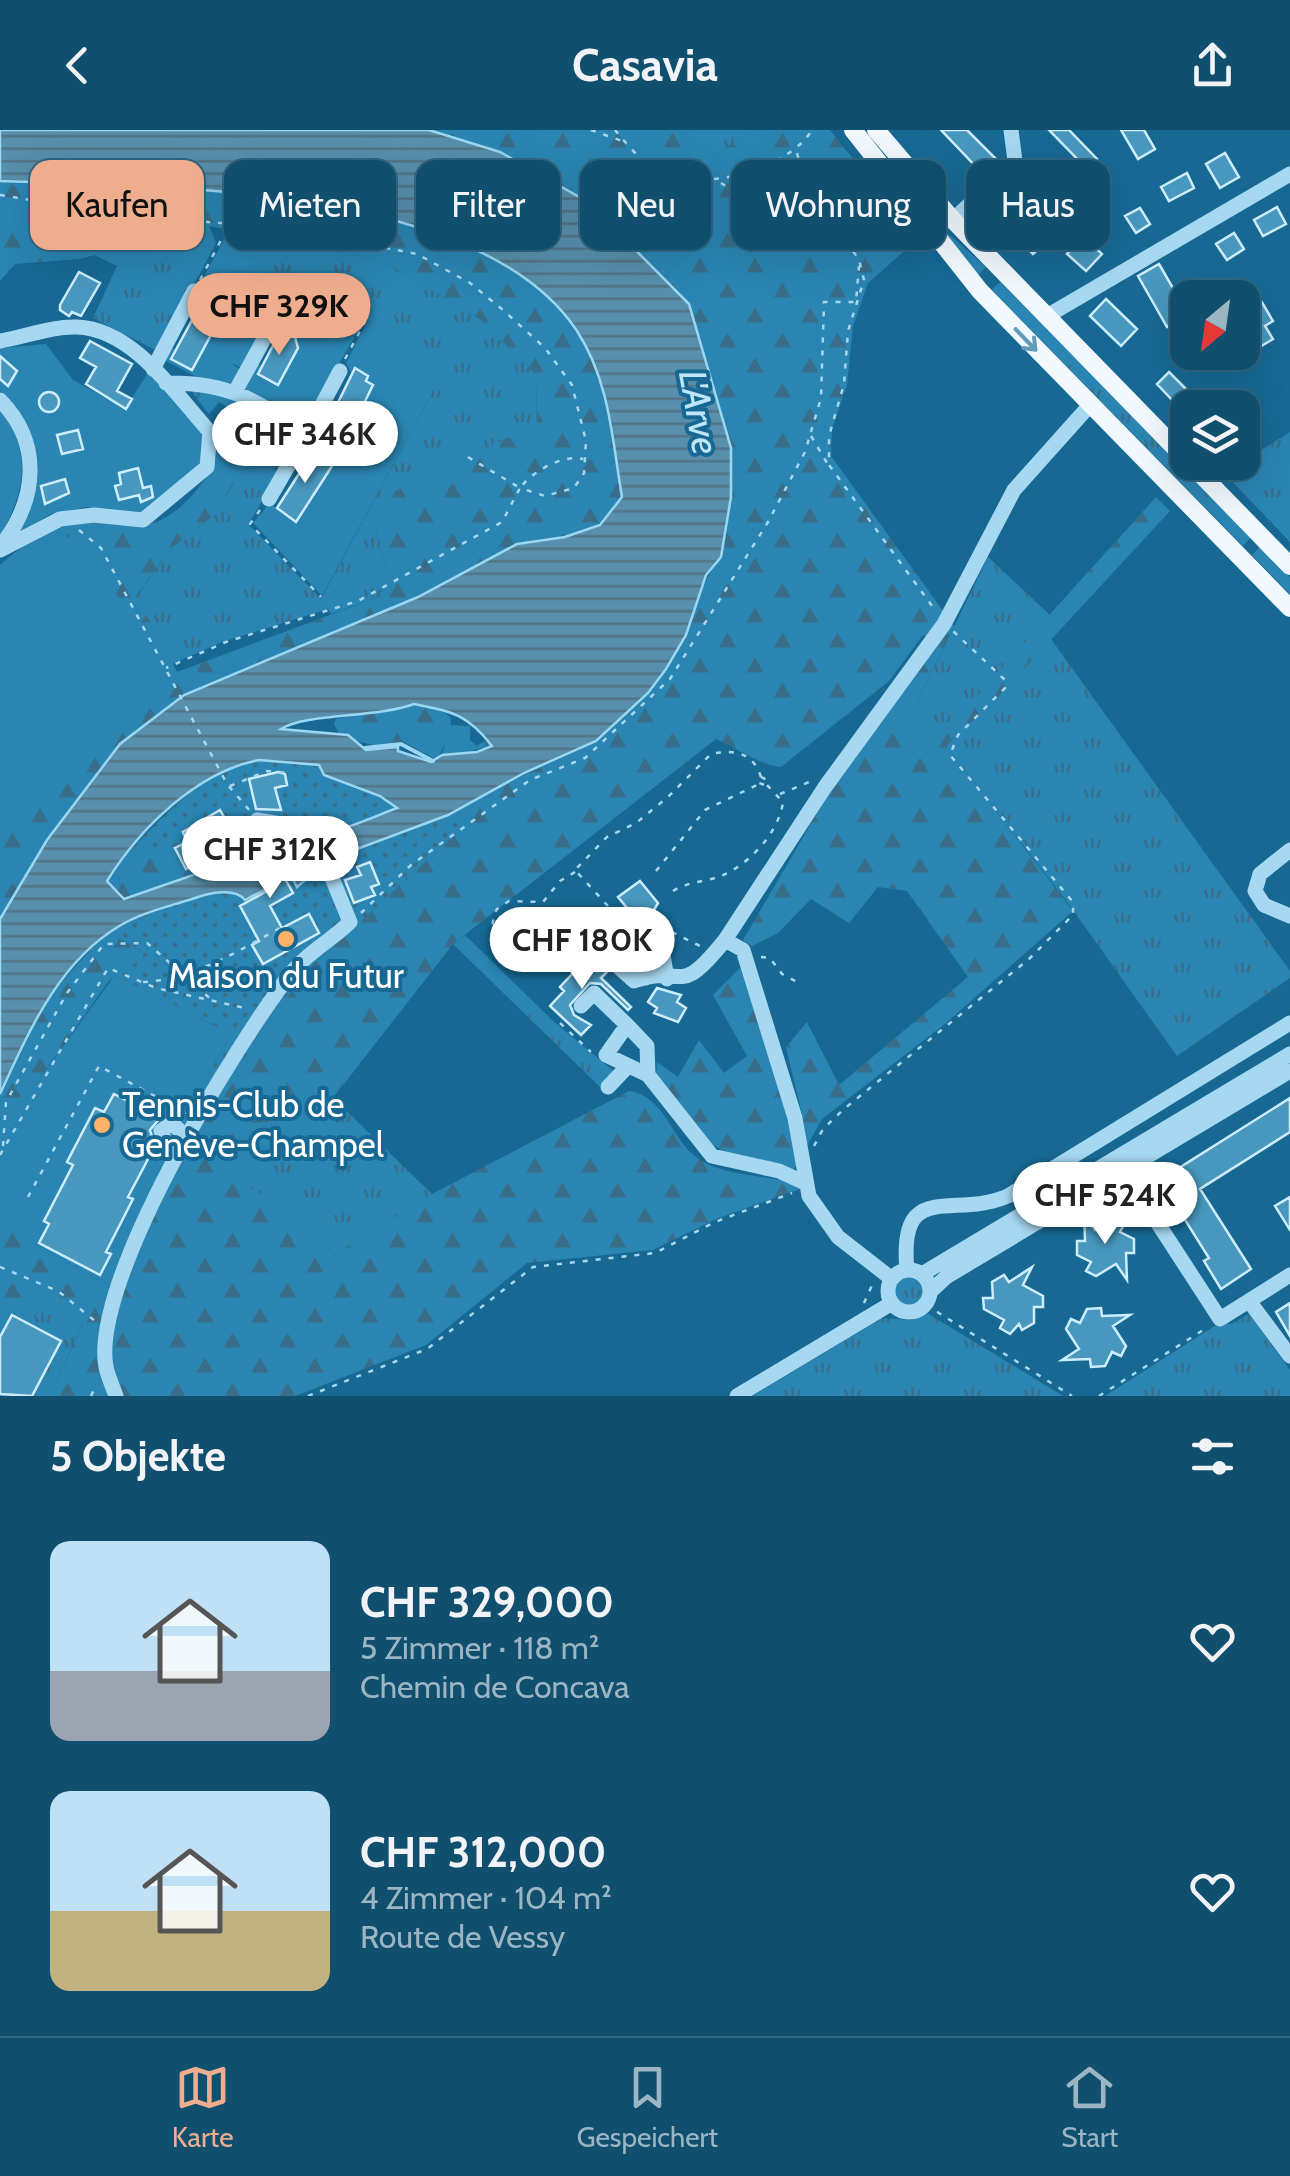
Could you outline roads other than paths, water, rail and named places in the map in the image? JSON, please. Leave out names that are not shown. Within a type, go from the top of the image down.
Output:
[{"type":"main road","points":[[854,130],[980,291],[1290,608]]},
{"type":"main road","points":[[876,130],[953,220],[1170,443]]},
{"type":"main road","points":[[980,291],[1000,269]]},
{"type":"main road","points":[[1207,480],[1290,566]]},
{"type":"street","points":[[953,220],[1015,161],[1011,130]]},
{"type":"street","points":[[1046,316],[1290,174]]},
{"type":"street","points":[[149,364],[194,291]]},
{"type":"street","points":[[0,340],[59,328],[87,328],[149,364],[210,432],[210,458],[201,474],[143,520],[94,515],[60,518],[0,548]]},
{"type":"street","points":[[236,390],[268,332]]},
{"type":"street","points":[[269,499],[340,372]]},
{"type":"street","points":[[166,383],[236,390],[306,435]]},
{"type":"street","points":[[0,400],[22,431],[32,470],[23,512],[0,548]]},
{"type":"street","points":[[615,964],[634,981],[689,978],[713,956],[838,769],[944,624],[1014,490],[1090,405]]},
{"type":"street","points":[[116,1396],[106,1366],[108,1331],[132,1247],[174,1160],[196,1118],[296,967],[350,922],[316,836],[306,825],[257,820]]},
{"type":"street","points":[[1290,850],[1260,874],[1255,891],[1264,905],[1290,916]]},
{"type":"street","points":[[646,978],[626,937],[652,926],[667,979]]},
{"type":"street","points":[[726,940],[748,958],[795,1118],[804,1185]]},
{"type":"street","points":[[581,1006],[594,993],[628,1025],[649,1051],[648,1075]]},
{"type":"street","points":[[928,1298],[915,1272],[905,1235],[917,1213],[928,1206],[981,1204],[1008,1196],[1290,1024]]},
{"type":"street","points":[[628,1025],[606,1051],[611,1059],[648,1075],[712,1156],[779,1170],[804,1185],[838,1236],[892,1279]]},
{"type":"street","points":[[892,1279],[888,1294],[892,1304],[906,1312],[928,1298],[946,1276],[1290,1054]]},
{"type":"street","points":[[608,1088],[627,1067]]},
{"type":"street","points":[[892,1279],[915,1272],[1120,1165],[1290,1070]]},
{"type":"street","points":[[174,1160],[161,1131],[172,1123],[186,1138]]},
{"type":"street","points":[[1120,1165],[1220,1319],[1290,1275]]},
{"type":"street","points":[[1249,1301],[1290,1356]]},
{"type":"street","points":[[737,1396],[892,1304]]},
{"type":"water","points":[[0,130],[429,130],[514,160],[416,160],[416,228],[396,221],[396,160],[224,160],[224,192],[204,190],[204,160],[30,160],[30,182],[0,181]]},
{"type":"water","name":"L'Arve","points":[[560,186],[580,197],[580,250],[636,250],[689,304],[731,448],[731,497],[721,557],[706,575],[686,635],[666,669],[648,693],[596,741],[524,773],[448,815],[330,859],[297,887],[291,876],[245,900],[228,892],[207,894],[121,925],[99,940],[63,978],[35,1022],[0,1094],[0,919],[47,840],[120,744],[184,695],[418,597],[517,544],[565,537],[600,525],[622,497],[597,370],[577,331],[531,283],[475,250],[560,250]],"holes":[[[414,704],[440,710],[475,727],[492,746],[477,752],[442,755],[431,762],[398,751],[398,747],[366,750],[348,735],[281,729],[307,720],[381,712]],[[259,760],[319,765],[324,775],[380,796],[397,808],[315,836],[285,835],[275,827],[269,830],[273,835],[269,843],[244,851],[234,844],[205,871],[124,899],[107,881],[153,823],[214,777]]]},
{"type":"waterway","points":[[365,748],[401,744],[433,761]]},
{"type":"place","name":"Maison du Futur","points":[[286,939]]},
{"type":"place","name":"Tennis-Club de Genève-Champel","points":[[102,1125]]}]
